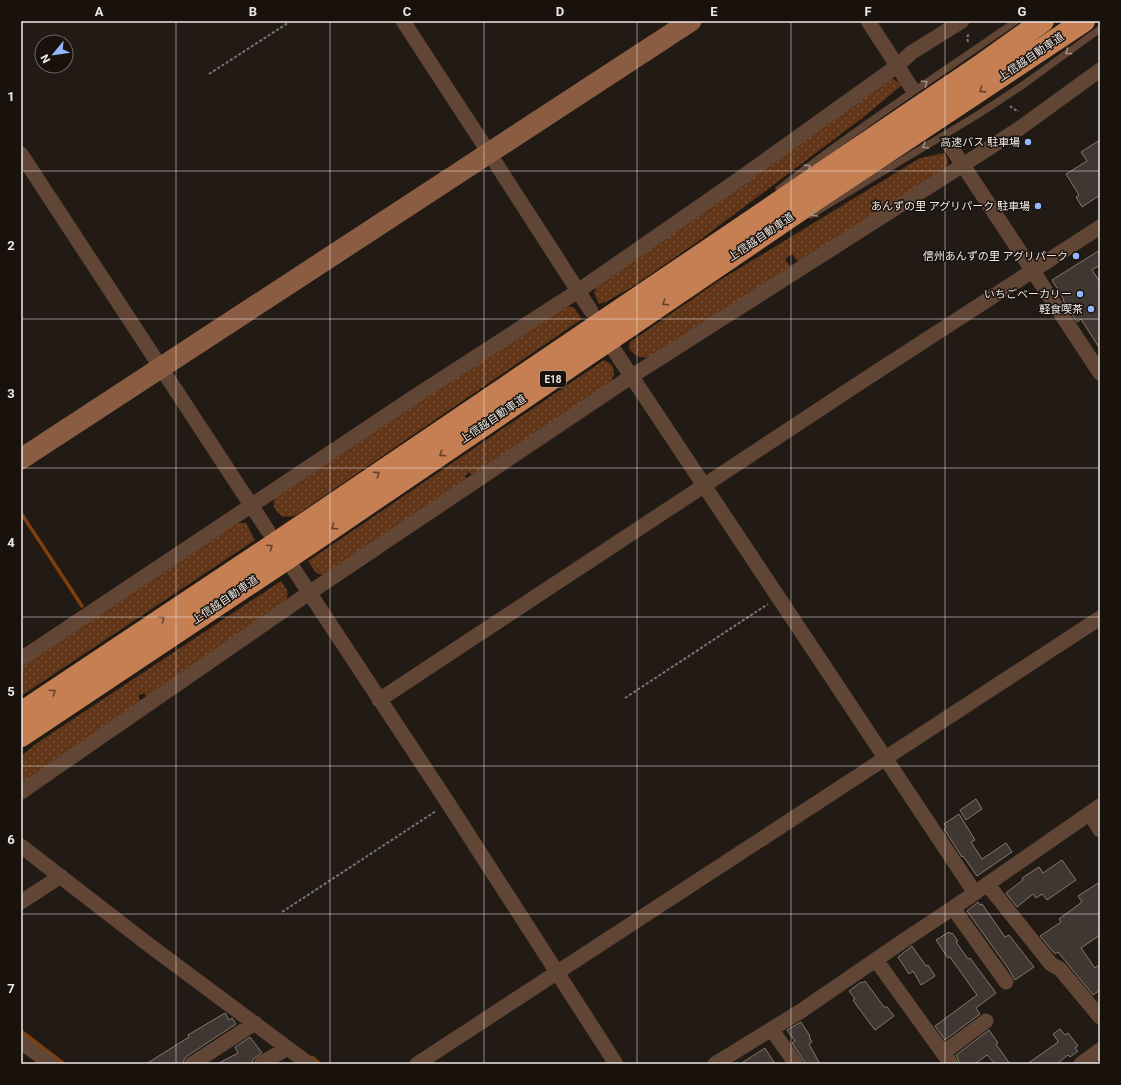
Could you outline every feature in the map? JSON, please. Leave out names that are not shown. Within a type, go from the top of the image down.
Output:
[{"type":"highway","name":"上信越自動車道","points":[[21,736],[312,542],[1043,21]]},
{"type":"highway","name":"上信越自動車道","points":[[21,713],[298,528],[685,277],[818,198],[1084,21]]},
{"type":"street","points":[[403,21],[591,311]]},
{"type":"street","points":[[21,459],[691,21]]},
{"type":"street","points":[[868,21],[911,87]]},
{"type":"street","points":[[21,659],[421,393],[578,291],[897,66],[911,53],[966,26]]},
{"type":"street","points":[[21,792],[309,593],[632,376],[1020,128],[1100,70]]},
{"type":"street","points":[[949,144],[1100,373]]},
{"type":"street","points":[[21,154],[268,531]]},
{"type":"street","points":[[379,700],[864,380],[1100,227]]},
{"type":"street","points":[[614,350],[975,893]]},
{"type":"street","points":[[293,568],[448,803],[616,1064]]},
{"type":"street","points":[[417,1064],[1100,618]]},
{"type":"street","points":[[715,1064],[801,1011],[1095,810],[1100,830]]},
{"type":"street","points":[[21,846],[149,945],[309,1064]]},
{"type":"street","points":[[21,902],[61,876]]},
{"type":"street","points":[[987,884],[1050,964],[1060,969],[1100,1017]]},
{"type":"street","points":[[953,908],[1006,982]]},
{"type":"street","points":[[876,960],[947,1059],[986,1021]]},
{"type":"street","points":[[192,1064],[255,1023]]},
{"type":"street","points":[[772,1030],[796,1064]]},
{"type":"street","points":[[21,1042],[51,1064]]},
{"type":"street","points":[[261,1064],[287,1048]]},
{"type":"street","points":[[1081,1064],[1100,1050]]},
{"type":"lane","points":[[772,195],[803,170],[883,112],[1016,21]]},
{"type":"lane","points":[[807,218],[979,114],[1023,85],[1100,29]]},
{"type":"lane","points":[[685,277],[754,210]]},
{"type":"lane","points":[[685,277],[780,234]]},
{"type":"path","points":[[210,74],[291,21]]},
{"type":"path","points":[[966,26],[969,47]]},
{"type":"path","points":[[625,698],[779,597]]},
{"type":"path","points":[[282,912],[448,803]]},
{"type":"shaded area","points":[[892,78],[902,85],[861,119],[696,243],[632,287],[606,302],[599,304],[594,293],[598,282]]},
{"type":"shaded area","points":[[944,153],[948,159],[947,169],[799,263],[792,254],[785,259],[791,267],[653,356],[639,357],[629,348],[630,342],[720,280],[920,158]]},
{"type":"shaded area","points":[[563,306],[573,307],[582,319],[295,516],[283,517],[277,512],[274,507],[276,494]]},
{"type":"shaded area","points":[[604,360],[611,365],[614,371],[609,385],[473,478],[469,472],[465,476],[468,481],[326,576],[316,573],[308,561]]},
{"type":"shaded area","points":[[234,523],[246,523],[255,540],[21,696],[21,664]]},
{"type":"shaded area","points":[[281,581],[286,588],[287,593],[284,606],[148,700],[144,693],[138,696],[143,705],[21,785],[21,756],[37,743]]},
{"type":"building","points":[[1100,140],[1100,195],[1082,207],[1076,197],[1079,195],[1066,174],[1087,161],[1081,152]]},
{"type":"building","points":[[1100,250],[1100,265],[1092,270],[1100,282],[1100,349],[1081,319],[1077,322],[1052,280]]},
{"type":"building","points":[[976,799],[982,809],[966,820],[960,810]]},
{"type":"building","points":[[959,814],[975,840],[971,842],[982,859],[1006,843],[1012,852],[977,876],[963,856],[962,857],[944,829],[946,828],[944,824]]},
{"type":"building","points":[[1062,860],[1076,880],[1047,900],[1042,894],[1036,898],[1033,894],[1017,907],[1006,893],[1023,880],[1022,878],[1039,867],[1043,873]]},
{"type":"building","points":[[1100,882],[1100,935],[1081,948],[1095,968],[1100,964],[1100,990],[1093,995],[1058,952],[1055,954],[1040,936],[1061,922],[1059,919],[1082,902],[1078,896]]},
{"type":"building","points":[[978,902],[980,905],[982,904],[1005,937],[1009,935],[1034,967],[1015,980],[967,911]]},
{"type":"building","points":[[949,932],[951,934],[952,933],[958,941],[956,942],[968,959],[970,958],[996,993],[976,1008],[980,1014],[945,1040],[935,1026],[977,995],[936,940]]},
{"type":"building","points":[[912,946],[935,976],[921,985],[913,971],[909,974],[898,957]]},
{"type":"building","points":[[865,981],[884,1007],[887,1007],[894,1016],[875,1030],[853,1000],[855,999],[849,991],[861,982],[862,983]]},
{"type":"building","points":[[225,1013],[229,1020],[232,1018],[236,1024],[187,1056],[183,1064],[146,1064],[189,1037],[188,1035]]},
{"type":"building","points":[[801,1022],[810,1036],[809,1037],[812,1042],[809,1044],[820,1064],[806,1064],[792,1043],[795,1041],[787,1030]]},
{"type":"building","points":[[1060,1029],[1065,1035],[1068,1033],[1078,1046],[1075,1048],[1078,1051],[1070,1057],[1068,1055],[1057,1064],[1027,1064],[1057,1043],[1058,1041],[1053,1034]]},
{"type":"building","points":[[989,1030],[998,1043],[996,1044],[1010,1064],[995,1064],[987,1055],[975,1064],[960,1064],[956,1055]]},
{"type":"building","points":[[250,1037],[262,1053],[253,1059],[252,1064],[217,1064],[238,1053],[235,1047]]},
{"type":"building","points":[[765,1048],[775,1064],[740,1064]]},
{"type":"waterway","points":[[21,513],[82,606]]},
{"type":"waterway","points":[[21,1031],[64,1064]]},
{"type":"waterway","points":[[312,1057],[320,1064]]},
{"type":"place","name":"高速バス 駐車場","points":[[1028,142]]},
{"type":"place","name":"あんずの里 アグリパーク 駐車場","points":[[1038,206]]},
{"type":"place","name":"信州あんずの里 アグリパーク","points":[[1076,256]]},
{"type":"place","name":"いちごベーカリー","points":[[1080,294]]},
{"type":"place","name":"軽食喫茶","points":[[1091,309]]}]
